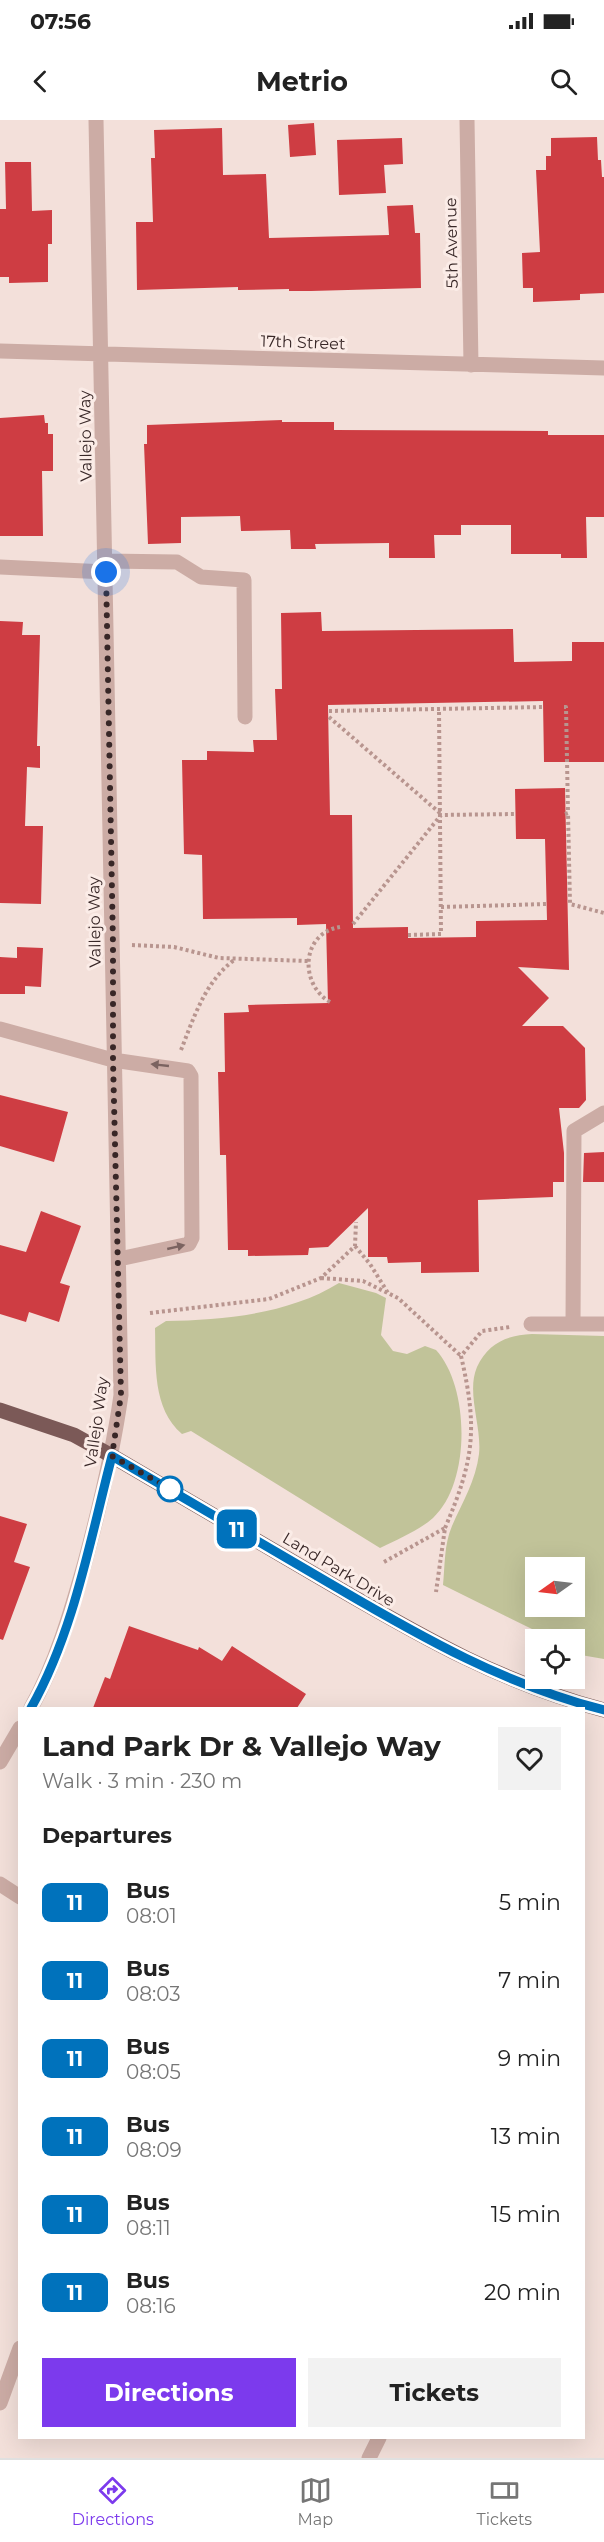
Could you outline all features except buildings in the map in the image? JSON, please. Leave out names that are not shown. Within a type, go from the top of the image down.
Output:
[{"type":"main road","name":"Land Park Drive","points":[[0,1410],[75,1436],[397,1624],[471,1663],[572,1705]]},
{"type":"main road","name":"Land Park Drive","points":[[585,1707],[604,1710]]},
{"type":"street","name":"Vallejo Way","points":[[31,1707],[58,1647],[74,1601],[112,1456],[121,1395],[96,120]]},
{"type":"street","name":"5th Avenue","points":[[467,120],[471,365]]},
{"type":"street","name":"17th Street","points":[[0,351],[604,368]]},
{"type":"street","points":[[0,567],[106,567],[177,562],[201,577],[244,580],[245,717]]},
{"type":"street","points":[[0,1029],[113,1060],[173,1067],[188,1071],[191,1076],[192,1238],[189,1244],[119,1259]]},
{"type":"street","points":[[573,1324],[574,1131],[604,1113]]},
{"type":"street","points":[[531,1324],[604,1324]]},
{"type":"street","points":[[0,1762],[18,1731]]},
{"type":"street","points":[[0,1884],[18,1896]]},
{"type":"street","points":[[0,2403],[18,2354]]},
{"type":"street","points":[[369,2458],[378,2439]]},
{"type":"path","points":[[329,711],[543,707]]},
{"type":"path","points":[[564,707],[567,707],[569,904],[604,913]]},
{"type":"path","points":[[408,935],[441,934],[440,710]]},
{"type":"path","points":[[329,717],[441,815],[515,814]]},
{"type":"path","points":[[353,924],[441,815]]},
{"type":"path","points":[[441,907],[547,904]]},
{"type":"path","points":[[330,1002],[316,992],[310,980],[308,961],[316,942],[325,933],[340,927]]},
{"type":"path","points":[[113,945],[174,947],[236,959],[308,961]]},
{"type":"path","points":[[173,1067],[203,996],[222,970],[236,959]]},
{"type":"path","points":[[356,1222],[355,1246],[370,1264],[389,1294]]},
{"type":"path","points":[[150,1313],[269,1299],[321,1278],[355,1246]]},
{"type":"path","points":[[321,1278],[363,1281],[398,1298],[461,1356],[469,1391],[472,1446],[462,1488],[445,1528],[436,1592]]},
{"type":"path","points":[[461,1356],[482,1331],[531,1324]]},
{"type":"path","points":[[384,1562],[445,1528]]},
{"type":"green space","points":[[339,1283],[386,1298],[381,1335],[393,1351],[407,1354],[425,1346],[436,1350],[447,1366],[460,1410],[462,1435],[460,1459],[454,1482],[445,1502],[427,1523],[380,1548],[191,1431],[182,1434],[165,1412],[158,1385],[155,1328],[166,1321],[233,1317],[278,1308],[299,1302]]},
{"type":"green space","points":[[532,1334],[604,1336],[604,1659],[585,1656],[585,1629],[532,1629],[443,1585],[449,1533],[472,1482],[479,1454],[474,1377],[481,1359],[487,1352],[499,1342],[514,1336]]},
{"type":"bus line","name":"11","points":[[32,1707],[58,1647],[74,1601],[112,1456],[397,1624],[459,1657],[503,1677],[573,1702],[604,1710]]},
{"type":"route","points":[[106,572],[113,1060],[121,1395],[112,1456],[170,1489]]}]
